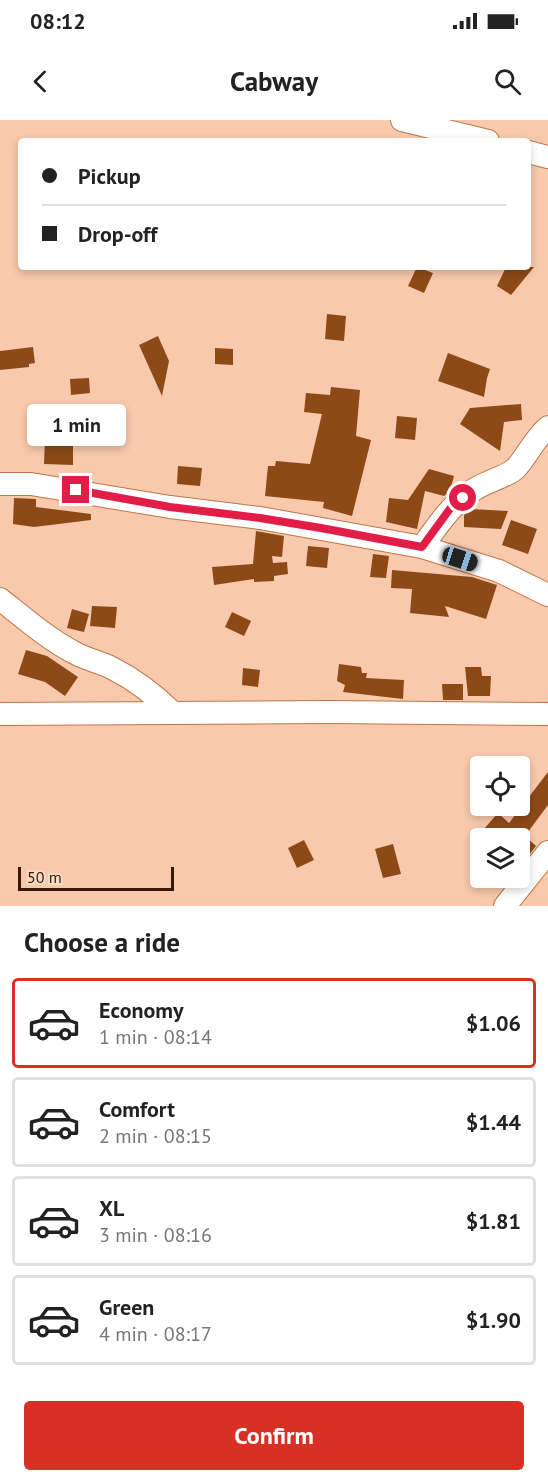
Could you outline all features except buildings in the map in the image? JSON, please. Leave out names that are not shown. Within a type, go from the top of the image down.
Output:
[{"type":"street","points":[[402,120],[476,138]]},
{"type":"street","points":[[531,153],[548,157]]},
{"type":"street","points":[[422,547],[452,506],[473,490],[517,467],[534,442],[548,427]]},
{"type":"street","points":[[0,484],[31,484],[170,507],[280,521],[422,547],[499,571],[548,595]]},
{"type":"street","points":[[0,599],[70,650],[134,680],[154,694],[173,713]]},
{"type":"street","points":[[0,714],[329,712],[548,714]]},
{"type":"street","points":[[505,906],[548,852]]},
{"type":"route","points":[[76,490],[170,507],[321,528],[422,547],[452,506],[463,498]]}]
